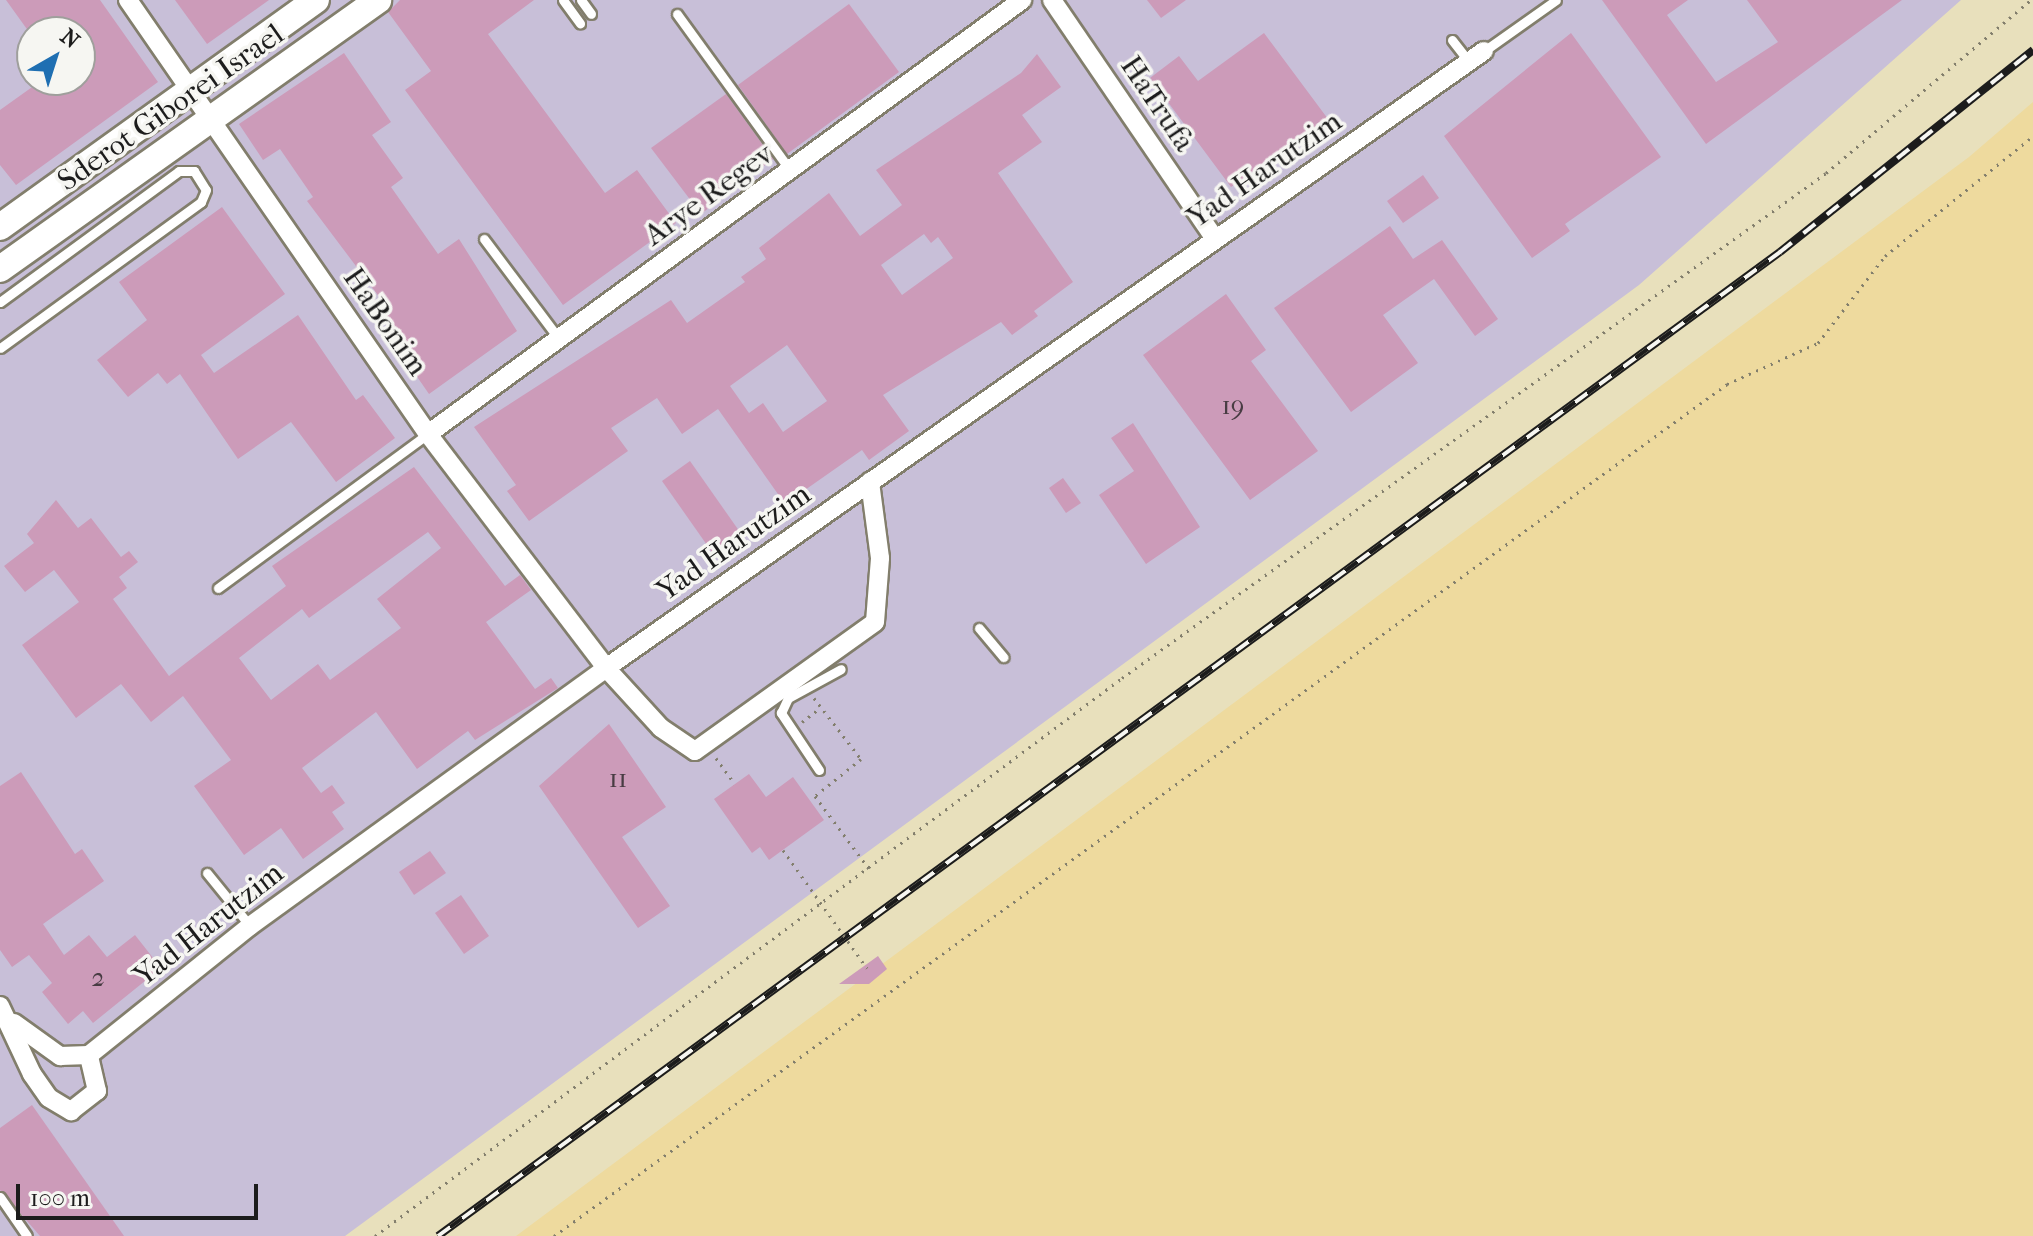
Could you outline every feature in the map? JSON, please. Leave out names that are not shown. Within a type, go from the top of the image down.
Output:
[{"type":"street","name":"HaBonim","points":[[128,0],[428,434],[606,668],[661,728],[695,751],[706,744]]},
{"type":"street","name":"Sderot Giborei Israel","points":[[0,227],[316,0]]},
{"type":"street","name":"Sderot Giborei Israel","points":[[0,269],[378,0]]},
{"type":"street","name":"Arye Regev","points":[[428,434],[1022,0]]},
{"type":"street","name":"HaTrufa","points":[[1052,0],[1215,239]]},
{"type":"street","name":"Yad Harutzim","points":[[89,1055],[250,926],[606,668],[1476,56]]},
{"type":"street","points":[[706,744],[875,622],[880,558],[870,482]]},
{"type":"street","points":[[3,1016],[60,1056],[89,1055],[97,1091],[71,1111],[49,1098],[32,1074],[3,1016]]},
{"type":"lane","points":[[563,0],[580,23]]},
{"type":"lane","points":[[581,0],[591,14]]},
{"type":"lane","points":[[1452,40],[1476,56],[1556,0]]},
{"type":"lane","points":[[677,14],[791,170]]},
{"type":"lane","points":[[0,302],[179,171],[194,171],[206,190],[201,202],[0,348]]},
{"type":"lane","points":[[484,239],[559,339]]},
{"type":"lane","points":[[218,588],[428,434]]},
{"type":"lane","points":[[979,628],[1003,657]]},
{"type":"lane","points":[[819,770],[789,732],[781,713],[788,698],[808,690],[841,669]]},
{"type":"lane","points":[[207,873],[250,926]]},
{"type":"lane","points":[[0,1197],[27,1236]]},
{"type":"path","points":[[375,1236],[870,870],[1122,678],[1826,173],[2031,0]]},
{"type":"path","points":[[554,1236],[1727,384],[1818,343],[1885,256],[2033,136]]},
{"type":"path","points":[[808,690],[861,759],[815,796],[870,870]]},
{"type":"path","points":[[789,732],[821,707]]},
{"type":"path","points":[[706,744],[735,784]]},
{"type":"path","points":[[783,850],[867,968]]},
{"type":"shaded area","points":[[0,0],[1961,0],[1639,285],[345,1236],[0,1236]]},
{"type":"sand","points":[[2033,102],[2033,1236],[516,1236],[1969,157]]},
{"type":"building","points":[[6,0],[100,0],[158,82],[16,185],[0,165],[0,110],[20,96],[96,96],[96,16],[18,16]]},
{"type":"building","points":[[175,0],[269,0],[207,44]]},
{"type":"building","points":[[400,0],[534,0],[488,34],[605,193],[637,170],[676,223],[563,305],[405,90],[431,71],[388,12]]},
{"type":"building","points":[[1147,0],[1186,0],[1161,18]]},
{"type":"building","points":[[1602,0],[1688,0],[1667,15],[1716,82],[1778,42],[1747,0],[1902,0],[1706,144]]},
{"type":"building","points":[[849,4],[899,72],[787,154],[738,85]]},
{"type":"building","points":[[1264,33],[1328,119],[1231,187],[1150,78],[1179,56],[1198,81]]},
{"type":"building","points":[[1571,33],[1661,157],[1565,224],[1570,231],[1532,258],[1444,136]]},
{"type":"building","points":[[344,53],[391,122],[372,135],[403,178],[391,187],[438,254],[459,239],[517,331],[429,394],[411,368],[418,363],[373,302],[380,298],[307,201],[313,197],[280,149],[263,160],[239,124]]},
{"type":"building","points":[[1037,54],[1061,87],[1022,115],[1042,142],[998,173],[1073,282],[1034,311],[1038,316],[1012,335],[1001,322],[883,395],[909,431],[869,460],[862,450],[785,504],[718,409],[682,434],[657,398],[611,428],[628,451],[529,521],[507,491],[516,485],[474,427],[671,300],[687,323],[745,282],[741,277],[766,259],[759,248],[829,193],[860,236],[902,205],[876,170],[1021,73]],"holes":[[[924,234],[931,243],[938,237],[953,258],[902,295],[881,265]],[[787,345],[827,401],[783,432],[763,403],[749,413],[730,386]]]},
{"type":"building","points":[[726,94],[773,159],[701,214],[651,148]]},
{"type":"building","points":[[1423,175],[1439,198],[1403,223],[1387,201]]},
{"type":"building","points":[[222,207],[285,294],[201,355],[214,373],[298,315],[356,400],[363,395],[395,438],[336,482],[291,422],[238,459],[180,374],[167,384],[158,373],[128,397],[97,360],[147,320],[119,282]]},
{"type":"building","points":[[1390,226],[1413,259],[1442,240],[1498,319],[1475,336],[1434,279],[1383,315],[1418,363],[1351,412],[1274,308]]},
{"type":"building","points":[[1226,294],[1266,350],[1251,361],[1318,451],[1250,500],[1143,355]]},
{"type":"building","points":[[1133,423],[1200,527],[1146,564],[1099,495],[1134,471],[1111,438]]},
{"type":"building","points":[[690,461],[742,535],[714,555],[662,481]]},
{"type":"building","points":[[414,467],[505,586],[520,575],[531,590],[486,622],[535,689],[551,678],[558,688],[475,740],[468,731],[417,769],[376,712],[302,768],[321,793],[332,785],[345,803],[332,812],[344,829],[303,859],[281,828],[244,855],[194,786],[231,760],[183,696],[151,722],[121,684],[76,718],[22,645],[79,602],[54,570],[25,592],[4,566],[34,543],[27,534],[56,500],[78,528],[91,518],[121,557],[129,551],[138,562],[119,577],[127,588],[113,599],[169,676],[286,586],[272,566]],"holes":[[[428,532],[441,548],[377,599],[401,628],[330,680],[318,664],[271,700],[239,658],[302,609],[309,618]]]},
{"type":"building","points":[[1063,478],[1081,503],[1066,513],[1049,488]]},
{"type":"building","points":[[609,724],[666,807],[622,837],[670,906],[638,928],[539,786]]},
{"type":"building","points":[[21,772],[75,854],[82,849],[104,881],[43,924],[64,955],[89,935],[107,957],[135,935],[161,968],[93,1023],[83,1011],[68,1024],[42,992],[52,983],[29,955],[12,967],[0,950],[0,786]]},
{"type":"building","points":[[749,774],[766,797],[793,777],[824,820],[769,860],[760,847],[752,853],[714,799]]},
{"type":"building","points":[[430,851],[446,873],[414,895],[399,872]]},
{"type":"building","points":[[461,895],[489,936],[464,954],[435,913]]},
{"type":"building","points":[[878,956],[887,969],[869,984],[839,984]]},
{"type":"building","points":[[32,1105],[124,1236],[40,1236],[0,1190],[0,1128]]},
{"type":"railway","points":[[438,1236],[1780,252],[2033,50]]}]
